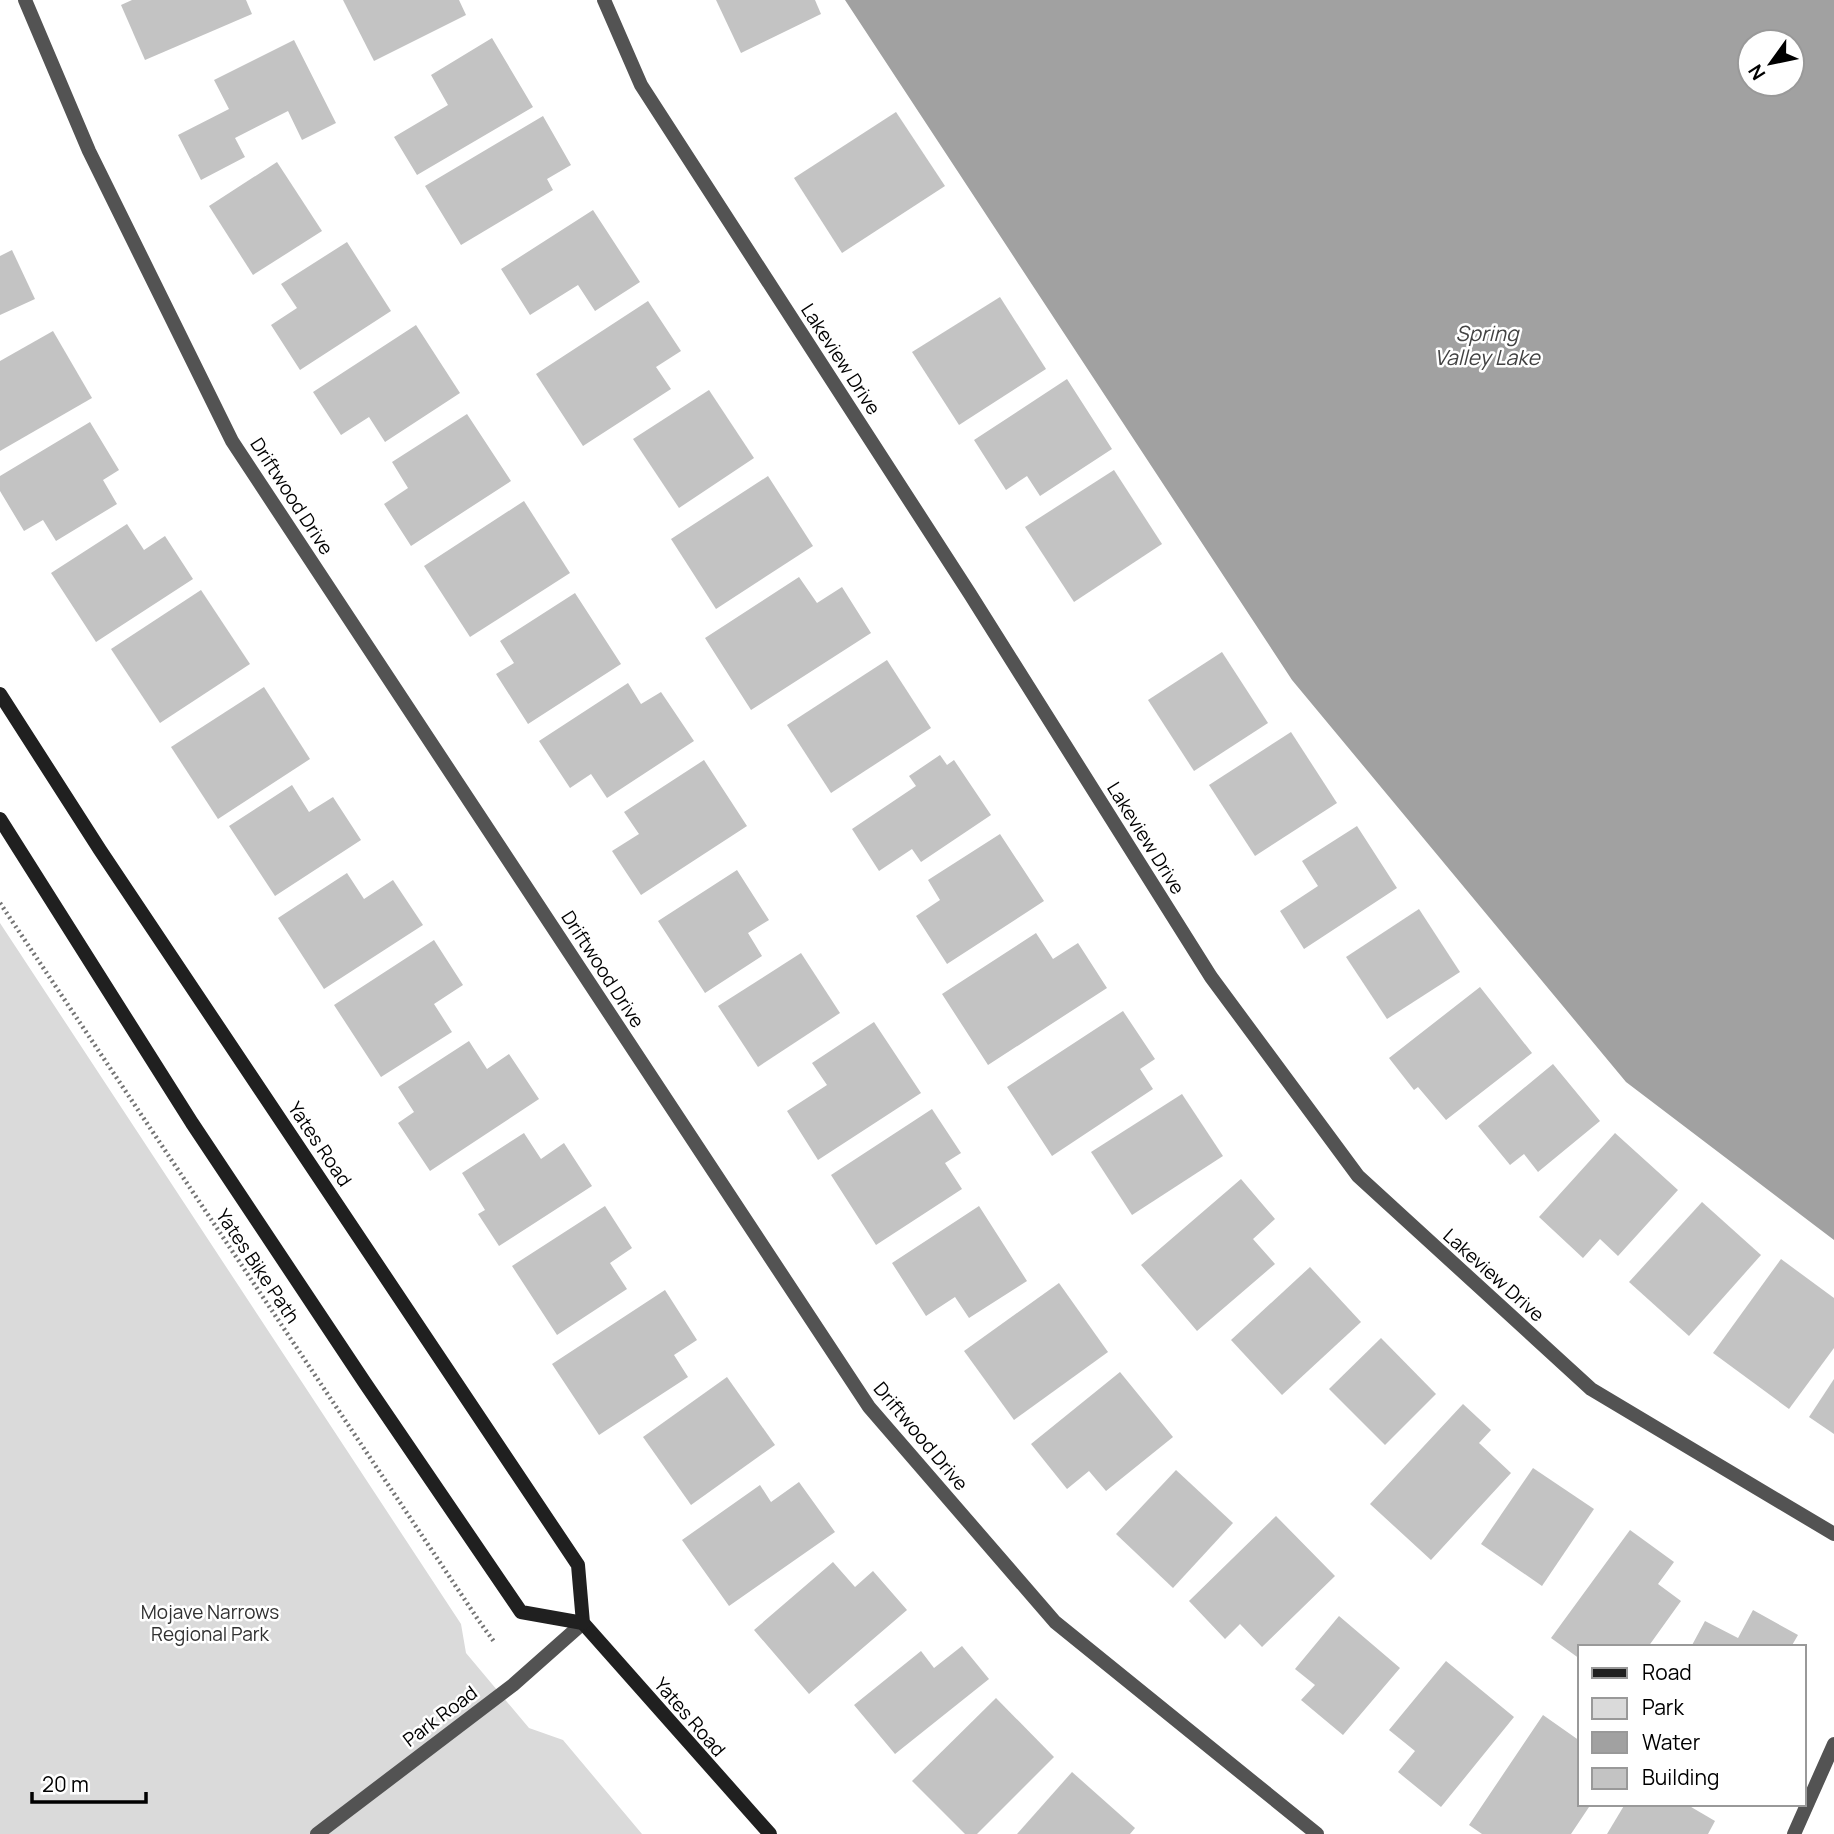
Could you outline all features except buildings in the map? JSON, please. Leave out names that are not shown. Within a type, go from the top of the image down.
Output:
[{"type":"main road","name":"Yates Road","points":[[0,694],[100,850],[578,1565],[583,1623],[770,1834]]},
{"type":"main road","points":[[0,819],[200,1134],[521,1612],[583,1623]]},
{"type":"street","name":"Driftwood Drive","points":[[25,0],[89,151],[232,441],[869,1407],[1055,1622],[1317,1834]]},
{"type":"street","name":"Lakeview Drive","points":[[604,0],[640,85],[962,582],[1211,977],[1358,1176],[1591,1389],[1834,1534]]},
{"type":"street","name":"Park Road","points":[[317,1834],[513,1685],[583,1623]]},
{"type":"street","points":[[1794,1834],[1834,1744]]},
{"type":"path","name":"Yates Bike Path","points":[[0,904],[495,1643]]},
{"type":"green space","name":"Mojave Narrows Regional Park","points":[[0,923],[461,1624],[466,1653],[529,1728],[563,1740],[642,1834],[0,1834]]},
{"type":"water","name":"Spring Valley Lake","points":[[845,0],[1834,0],[1834,1240],[1626,1082],[1292,680]]}]
